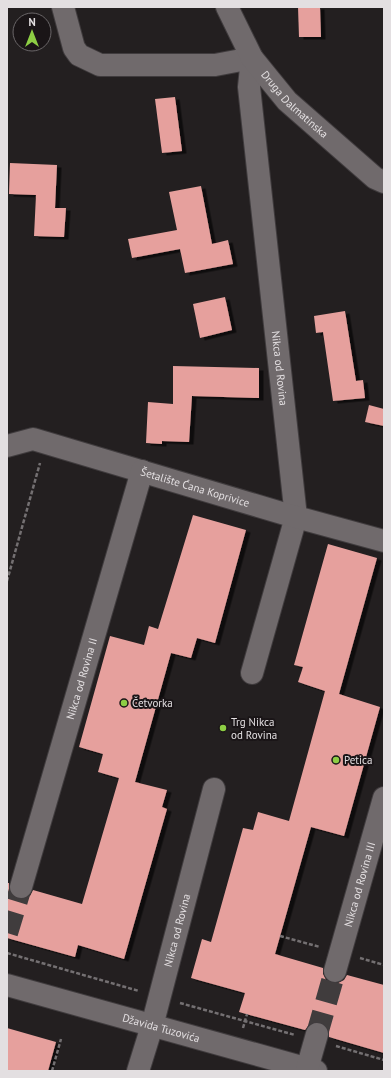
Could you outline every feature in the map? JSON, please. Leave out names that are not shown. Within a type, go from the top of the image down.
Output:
[{"type":"street","points":[[63,7],[74,48],[78,55],[86,60],[100,65],[215,65],[252,58]]},
{"type":"street","name":"Druga Dalmatinska","points":[[227,7],[252,58],[287,101],[375,178],[384,182]]},
{"type":"street","name":"Nikca od Rovina","points":[[252,58],[249,87],[296,517],[252,673]]},
{"type":"street","name":"Šetalište Ćana Koprivice","points":[[7,446],[33,439],[296,517],[384,541]]},
{"type":"street","name":"Nikca od Rovina II","points":[[21,887],[142,471]]},
{"type":"street","name":"Nikca od Rovina","points":[[138,1071],[152,1026],[214,789]]},
{"type":"street","name":"Nikca od Rovina III","points":[[335,971],[384,798]]},
{"type":"street","name":"Džavida Tuzovića","points":[[7,985],[311,1070]]},
{"type":"street","points":[[311,1070],[316,1037]]},
{"type":"path","points":[[7,581],[46,443]]},
{"type":"path","points":[[316,1037],[384,1060]]},
{"type":"path","points":[[52,1071],[61,1039]]},
{"type":"building","points":[[298,7],[320,7],[321,37],[299,37]]},
{"type":"building","points":[[175,97],[182,151],[162,153],[155,99]]},
{"type":"building","points":[[10,163],[57,165],[55,208],[66,208],[64,237],[34,236],[36,195],[9,194]]},
{"type":"building","points":[[201,186],[212,244],[228,240],[233,264],[185,273],[180,249],[132,258],[128,239],[177,230],[169,192]]},
{"type":"building","points":[[225,297],[232,330],[200,338],[193,304]]},
{"type":"building","points":[[345,311],[356,381],[363,380],[365,398],[333,401],[323,332],[316,333],[314,316]]},
{"type":"building","points":[[173,366],[259,368],[259,398],[192,396],[189,442],[162,441],[162,444],[146,443],[148,402],[173,404]]},
{"type":"building","points":[[369,405],[384,409],[384,426],[365,422]]},
{"type":"building","name":"Četvorka","points":[[193,515],[246,530],[215,643],[197,638],[191,658],[171,653],[135,782],[167,790],[162,807],[167,809],[124,959],[78,945],[75,957],[7,938],[7,883],[9,883],[9,890],[12,895],[17,899],[24,899],[30,896],[33,890],[82,904],[119,778],[98,772],[103,754],[79,747],[110,636],[144,645],[149,626],[158,629]]},
{"type":"building","name":"Petica","points":[[328,544],[377,558],[339,694],[380,707],[344,836],[311,827],[275,954],[323,968],[323,974],[326,980],[331,983],[338,983],[344,980],[347,975],[384,985],[384,1053],[329,1037],[329,1031],[326,1026],[320,1022],[314,1022],[305,1030],[239,1012],[245,993],[191,978],[202,939],[211,942],[243,828],[253,830],[258,812],[289,821],[325,691],[298,682],[303,667],[294,665]]},
{"type":"building","points":[[7,1028],[56,1042],[48,1071],[7,1071]]},
{"type":"tunnel","points":[[7,933],[21,887]]},
{"type":"tunnel","points":[[317,1034],[335,971]]},
{"type":"place","name":"Četvorka","points":[[124,703]]},
{"type":"place","name":"Trg Nikca od Rovina","points":[[223,728]]},
{"type":"place","name":"Petica","points":[[336,760]]}]
